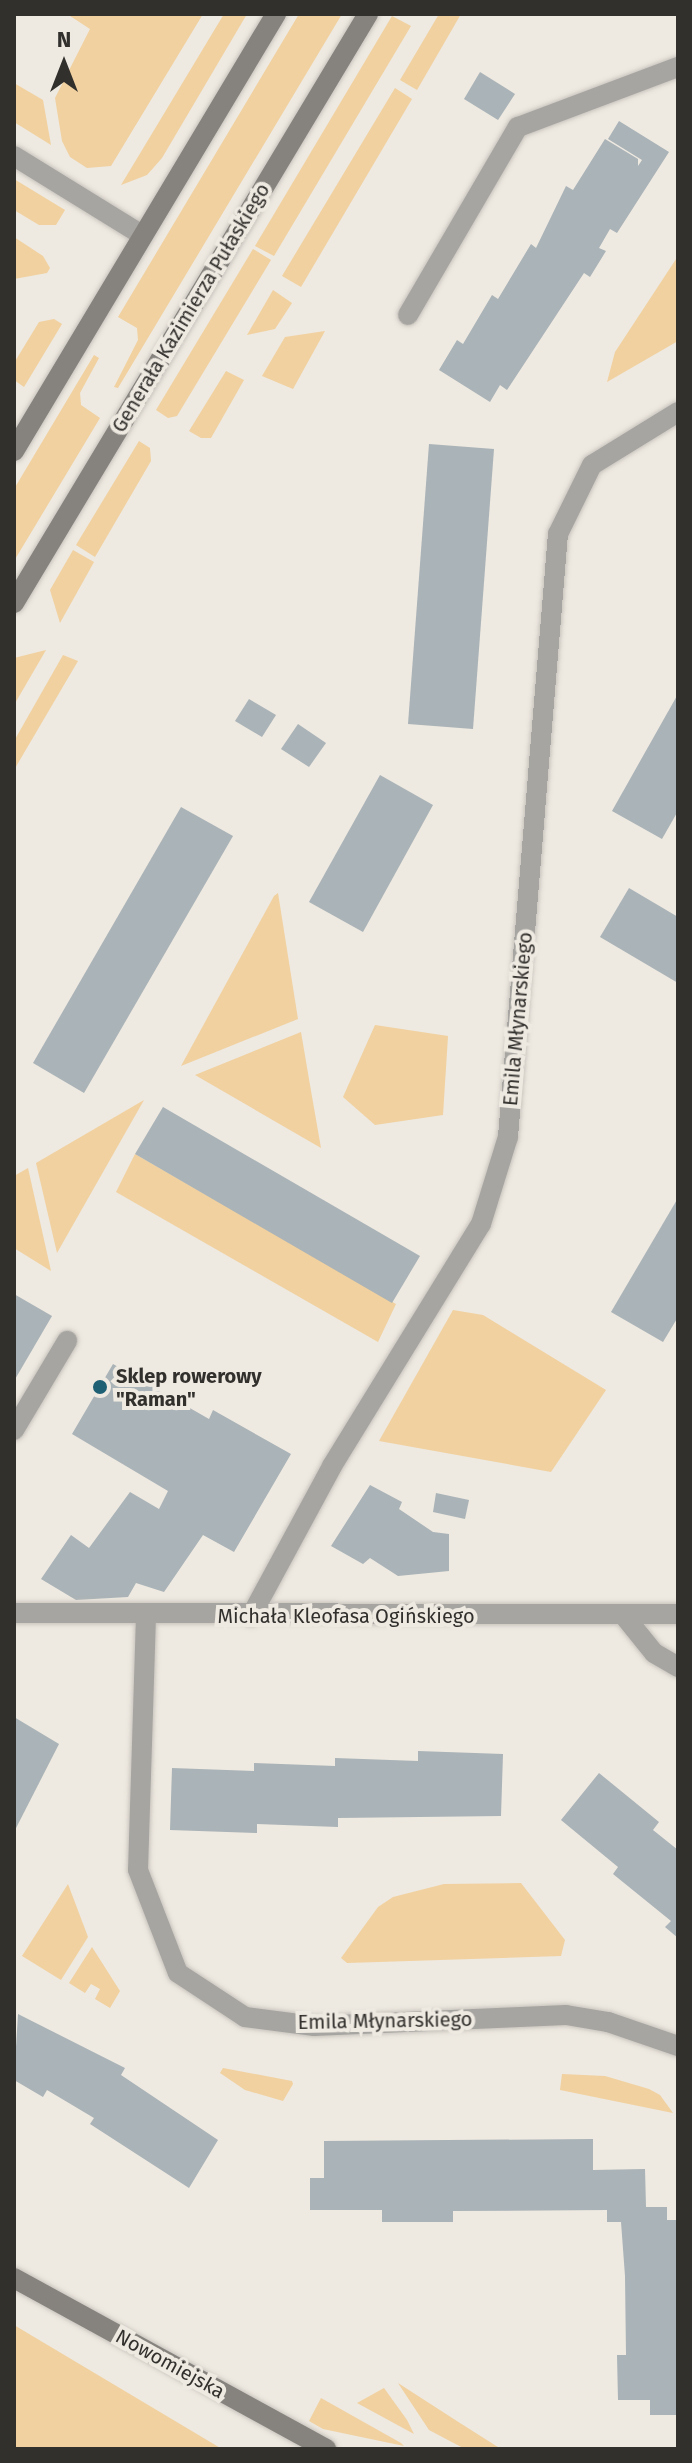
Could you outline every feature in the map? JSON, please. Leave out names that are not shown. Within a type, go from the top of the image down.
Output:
[{"type":"main road","points":[[14,451],[276,14]]},
{"type":"main road","name":"Generała Kazimierza Pułaskiego","points":[[14,603],[368,14]]},
{"type":"main road","name":"Nowomiejska","points":[[14,2278],[326,2449]]},
{"type":"street","points":[[408,315],[518,127],[678,67]]},
{"type":"street","points":[[14,156],[142,235]]},
{"type":"street","name":"Emila Młynarskiego","points":[[251,1616],[332,1466],[481,1224],[508,1137],[558,534],[592,465],[678,412]]},
{"type":"street","points":[[14,1430],[67,1341]]},
{"type":"street","name":"Michała Kleofasa Ogińskiego","points":[[14,1613],[625,1617],[678,1614]]},
{"type":"street","name":"Emila Młynarskiego","points":[[146,1616],[138,1870],[178,1973],[245,2017],[314,2026],[566,2015],[608,2022],[678,2046]]},
{"type":"street","points":[[625,1617],[654,1653],[678,1667]]},
{"type":"shaded area","points":[[67,14],[203,14],[111,166],[87,168],[70,157],[62,141],[55,98],[90,29]]},
{"type":"shaded area","points":[[224,14],[247,14],[162,158],[147,175],[121,185]]},
{"type":"shaded area","points":[[299,14],[342,14],[118,388],[114,387],[138,340],[137,328],[118,317]]},
{"type":"shaded area","points":[[439,14],[461,14],[417,90],[400,80]]},
{"type":"shaded area","points":[[392,16],[411,26],[274,256],[255,246]]},
{"type":"shaded area","points":[[14,83],[43,100],[51,145],[14,122]]},
{"type":"shaded area","points":[[395,88],[412,99],[301,287],[282,276]]},
{"type":"shaded area","points":[[14,179],[65,210],[56,225],[39,225],[14,210]]},
{"type":"shaded area","points":[[14,237],[43,256],[50,268],[47,273],[14,279]]},
{"type":"shaded area","points":[[253,249],[271,260],[177,416],[168,418],[156,410]]},
{"type":"shaded area","points":[[678,256],[678,341],[607,382],[615,352]]},
{"type":"shaded area","points":[[273,290],[292,303],[275,329],[247,335]]},
{"type":"shaded area","points":[[54,319],[62,324],[24,387],[14,380],[14,363],[39,322]]},
{"type":"shaded area","points":[[325,331],[293,389],[262,376],[285,337]]},
{"type":"shaded area","points":[[94,355],[99,358],[80,393],[81,405],[100,418],[14,561],[14,489]]},
{"type":"shaded area","points":[[226,371],[244,380],[211,438],[201,438],[189,431]]},
{"type":"shaded area","points":[[139,441],[150,448],[151,461],[95,557],[76,545]]},
{"type":"shaded area","points":[[73,550],[94,562],[60,623],[50,590]]},
{"type":"shaded area","points":[[46,650],[14,705],[14,658]]},
{"type":"shaded area","points":[[63,655],[78,661],[14,770],[14,741]]},
{"type":"shaded area","points":[[278,893],[298,1019],[181,1066],[274,896]]},
{"type":"shaded area","points":[[375,1025],[448,1036],[443,1115],[375,1125],[343,1097]]},
{"type":"shaded area","points":[[301,1032],[310,1085],[321,1148],[195,1075]]},
{"type":"shaded area","points":[[144,1100],[57,1253],[36,1163]]},
{"type":"shaded area","points":[[135,1154],[396,1304],[378,1342],[116,1192]]},
{"type":"shaded area","points":[[28,1168],[51,1271],[14,1248],[14,1176]]},
{"type":"shaded area","points":[[453,1310],[483,1315],[606,1390],[551,1472],[379,1441]]},
{"type":"shaded area","points":[[521,1883],[565,1940],[561,1956],[347,1963],[341,1958],[378,1907],[393,1897],[444,1884]]},
{"type":"shaded area","points":[[68,1884],[88,1937],[61,1980],[22,1956]]},
{"type":"shaded area","points":[[92,1947],[120,1991],[110,2008],[95,1999],[100,1989],[91,1984],[85,1993],[69,1983]]},
{"type":"shaded area","points":[[223,2068],[292,2081],[293,2084],[283,2101],[245,2090],[220,2073]]},
{"type":"shaded area","points":[[562,2074],[605,2076],[649,2089],[660,2095],[673,2113],[560,2090]]},
{"type":"shaded area","points":[[14,2325],[222,2449],[14,2449]]},
{"type":"shaded area","points":[[398,2383],[501,2449],[465,2449],[429,2430]]},
{"type":"shaded area","points":[[384,2388],[407,2420],[414,2434],[357,2403]]},
{"type":"shaded area","points":[[321,2398],[404,2446],[323,2429],[309,2421]]},
{"type":"building","points":[[480,72],[515,94],[498,120],[464,99]]},
{"type":"building","points":[[619,121],[669,152],[617,233],[610,229],[599,248],[606,251],[590,277],[584,273],[507,390],[500,385],[490,402],[439,370],[457,340],[463,344],[492,295],[498,299],[531,244],[536,248],[566,186],[573,190],[605,139],[638,159],[638,166],[642,160],[608,139]]},
{"type":"building","points":[[429,444],[494,449],[473,729],[408,724]]},
{"type":"building","points":[[678,694],[678,811],[662,839],[612,811]]},
{"type":"building","points":[[249,699],[276,715],[262,737],[235,721]]},
{"type":"building","points":[[298,724],[326,743],[309,767],[281,749]]},
{"type":"building","points":[[380,775],[433,805],[363,932],[309,902]]},
{"type":"building","points":[[181,807],[233,836],[84,1093],[33,1063]]},
{"type":"building","points":[[629,888],[678,917],[678,983],[600,937]]},
{"type":"building","points":[[163,1107],[420,1256],[392,1303],[135,1154]]},
{"type":"building","points":[[678,1198],[678,1317],[663,1342],[611,1312]]},
{"type":"building","points":[[14,1294],[52,1316],[14,1381]]},
{"type":"building","points":[[113,1364],[209,1419],[213,1410],[291,1454],[234,1552],[203,1535],[164,1592],[136,1583],[128,1597],[76,1600],[41,1579],[71,1535],[89,1548],[130,1492],[159,1509],[168,1491],[72,1434]]},
{"type":"building","points":[[370,1485],[402,1502],[399,1509],[433,1532],[449,1534],[449,1571],[398,1576],[370,1558],[363,1564],[331,1546]]},
{"type":"building","points":[[436,1493],[469,1500],[465,1519],[433,1512]]},
{"type":"building","points":[[14,1717],[59,1744],[14,1832]]},
{"type":"building","points":[[418,1751],[503,1754],[501,1816],[338,1818],[338,1827],[257,1824],[257,1833],[170,1830],[172,1768],[254,1771],[254,1763],[335,1766],[335,1758],[418,1761]]},
{"type":"building","points":[[599,1773],[659,1822],[653,1830],[678,1850],[678,1938],[665,1927],[671,1921],[613,1874],[618,1867],[561,1820]]},
{"type":"building","points":[[18,2014],[125,2068],[121,2075],[218,2140],[189,2188],[90,2124],[94,2118],[47,2090],[43,2097],[14,2080]]},
{"type":"building","points":[[593,2139],[593,2170],[645,2169],[646,2207],[667,2207],[667,2220],[678,2220],[678,2415],[650,2415],[650,2400],[618,2400],[617,2355],[626,2355],[625,2276],[621,2222],[607,2222],[607,2210],[453,2211],[453,2222],[382,2222],[382,2210],[310,2210],[310,2178],[324,2178],[324,2141]]},
{"type":"place","name":"Sklep rowerowy \"Raman\"","points":[[100,1387]]}]
